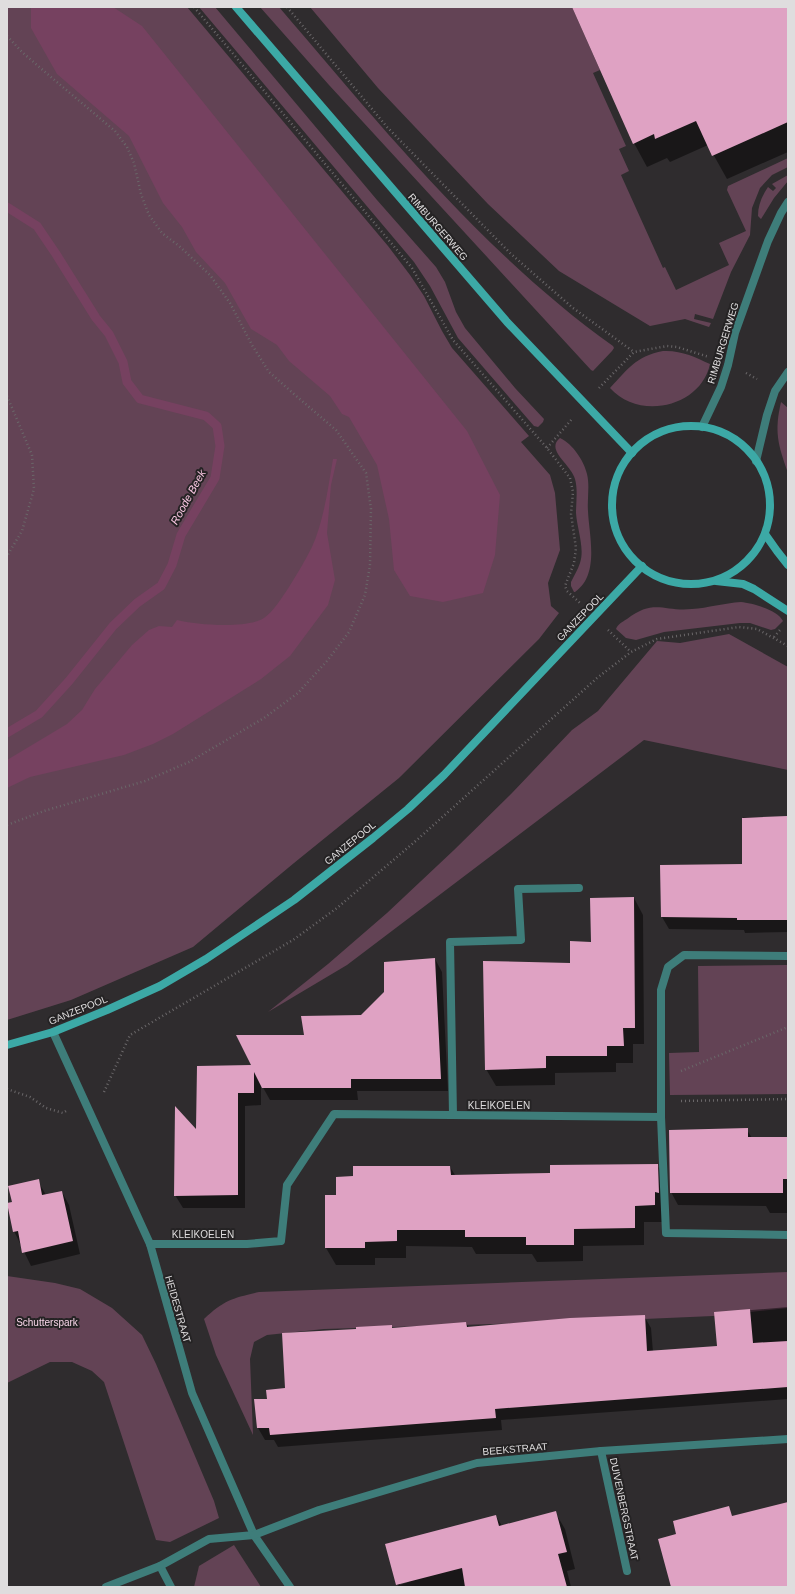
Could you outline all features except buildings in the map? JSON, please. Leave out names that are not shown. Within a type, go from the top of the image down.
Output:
[{"type":"main road","name":"RIMBURGERWEG","points":[[236,7],[507,322],[632,453]]},
{"type":"main road","points":[[715,581],[736,570],[745,563],[760,544],[765,534],[770,512],[769,490],[762,470],[756,460],[734,439],[702,427],[679,428],[666,431],[642,444],[632,453],[618,475],[612,500],[613,512],[617,531],[625,548],[642,566],[658,577],[676,583],[696,584],[715,581],[743,584],[754,589],[788,611]]},
{"type":"main road","points":[[765,534],[788,565]]},
{"type":"main road","name":"GANZEPOOL","points":[[7,1045],[54,1032],[160,986],[206,959],[272,916],[333,871],[408,809],[444,775],[642,566]]},
{"type":"street","name":"RIMBURGERWEG","points":[[702,427],[721,387],[728,365],[735,333],[768,240],[788,202]]},
{"type":"street","points":[[756,460],[767,415],[775,391],[788,372]]},
{"type":"street","points":[[453,1115],[450,942],[521,940],[518,889],[579,888]]},
{"type":"street","points":[[788,956],[684,955],[668,967],[661,990],[661,1117],[666,1233],[788,1235]]},
{"type":"street","name":"HEIDESTRAAT","points":[[54,1032],[150,1244],[192,1393],[254,1535],[290,1587]]},
{"type":"street","name":"KLEIKOELEN","points":[[150,1244],[247,1244],[281,1241],[287,1185],[334,1114],[661,1117]]},
{"type":"street","name":"BEEKSTRAAT","points":[[106,1587],[160,1566],[209,1539],[254,1535],[319,1510],[478,1463],[601,1451],[788,1439]]},
{"type":"street","name":"DUIVENBERGSTRAAT","points":[[601,1451],[627,1571]]},
{"type":"street","points":[[160,1566],[171,1587]]},
{"type":"path","points":[[194,7],[412,268],[453,340],[547,448],[570,478],[573,492],[571,514],[576,548],[574,563],[565,586],[568,591],[631,652],[657,639],[739,626],[757,629],[788,646]]},
{"type":"path","points":[[287,7],[387,127],[511,254],[573,308],[634,352]]},
{"type":"path","points":[[7,36],[23,53],[58,84],[115,131],[127,147],[134,163],[141,194],[149,216],[162,233],[179,246],[210,275],[230,303],[252,345],[269,372],[336,430],[366,473],[371,509],[370,565],[365,594],[349,632],[327,661],[298,693],[264,718],[189,762],[145,781],[44,810],[7,825]]},
{"type":"path","points":[[7,396],[32,455],[34,488],[22,531],[7,556]]},
{"type":"path","points":[[661,1080],[788,1027]]},
{"type":"path","points":[[7,1089],[30,1097],[46,1108],[63,1113],[85,1102]]},
{"type":"path","points":[[661,1101],[788,1099]]},
{"type":"green space","points":[[7,7],[187,7],[388,246],[424,296],[452,348],[529,436],[521,442],[550,475],[555,493],[560,550],[548,583],[551,606],[559,613],[539,639],[399,778],[193,947],[71,1000],[7,1020]]},
{"type":"green space","points":[[199,7],[215,7],[377,200],[436,267],[445,282],[456,312],[465,328],[515,388],[544,419],[538,427],[534,426],[458,338],[430,286],[414,262]]},
{"type":"green space","points":[[260,7],[279,7],[356,98],[477,230],[520,271],[566,310],[613,346],[614,348],[612,351],[593,371],[329,85]]},
{"type":"green space","points":[[310,7],[572,7],[600,70],[593,73],[626,146],[619,149],[629,171],[621,175],[663,268],[665,267],[676,290],[729,265],[719,243],[746,231],[727,190],[728,186],[788,158],[788,167],[772,175],[760,188],[752,208],[750,235],[731,272],[713,319],[695,314],[694,319],[711,323],[709,327],[685,319],[650,326],[559,271],[488,204],[378,88]]},
{"type":"green space","points":[[788,175],[788,181],[774,198],[761,219],[758,216],[759,208],[766,190],[768,187],[773,191],[776,188],[772,184]]},
{"type":"green space","points":[[663,351],[682,353],[710,364],[704,379],[695,391],[682,399],[668,404],[652,406],[637,404],[622,398],[610,388],[633,364],[646,356]]},
{"type":"green space","points":[[781,402],[788,408],[788,473],[778,438],[778,422]]},
{"type":"green space","points":[[560,438],[569,444],[577,453],[586,469],[588,479],[588,506],[591,543],[590,565],[588,576],[583,585],[575,592],[571,586],[571,582],[580,563],[582,551],[576,513],[577,496],[573,473],[560,457],[555,447]]},
{"type":"green space","points":[[741,602],[770,610],[783,621],[775,629],[771,630],[750,623],[740,623],[664,632],[636,640],[626,638],[616,629],[622,622],[636,613],[652,607],[692,609]]},
{"type":"green space","points":[[729,634],[788,667],[788,770],[644,740],[347,965],[268,1012],[328,964],[387,913],[454,850],[512,793],[572,730],[598,711],[657,641],[680,643]]},
{"type":"green space","points":[[788,965],[788,1094],[670,1095],[669,1053],[699,1052],[698,966]]},
{"type":"green space","points":[[788,1272],[788,1308],[713,1316],[324,1329],[267,1335],[254,1342],[250,1359],[253,1435],[216,1355],[204,1319],[217,1308],[229,1301],[259,1292]]},
{"type":"green space","name":"Schutterspark","points":[[7,1276],[55,1283],[80,1289],[112,1308],[142,1335],[156,1364],[214,1501],[219,1518],[170,1542],[156,1540],[104,1382],[92,1371],[72,1362],[50,1362],[7,1383]]},
{"type":"green space","points":[[234,1545],[261,1587],[194,1587],[199,1566]]},
{"type":"shaded area","points":[[31,7],[113,7],[142,26],[467,431],[500,495],[495,555],[483,593],[443,602],[410,596],[394,570],[389,519],[377,465],[349,417],[342,414],[330,396],[289,361],[277,345],[251,329],[225,283],[196,252],[182,227],[163,203],[129,136],[57,74],[31,28]]},
{"type":"shaded area","points":[[333,459],[337,459],[331,485],[327,533],[335,580],[328,605],[290,656],[261,679],[173,734],[153,744],[124,755],[30,777],[7,788],[7,760],[67,724],[82,710],[95,689],[132,645],[149,630],[159,626],[172,627],[177,620],[222,625],[246,624],[264,618],[271,612],[289,587],[312,547],[323,515]]},
{"type":"waterway","name":"Roode Beek","points":[[7,207],[37,226],[96,318],[109,334],[123,362],[127,382],[140,399],[206,416],[217,426],[220,446],[215,478],[181,535],[172,565],[161,586],[137,603],[113,626],[69,681],[39,714],[7,733]]}]
